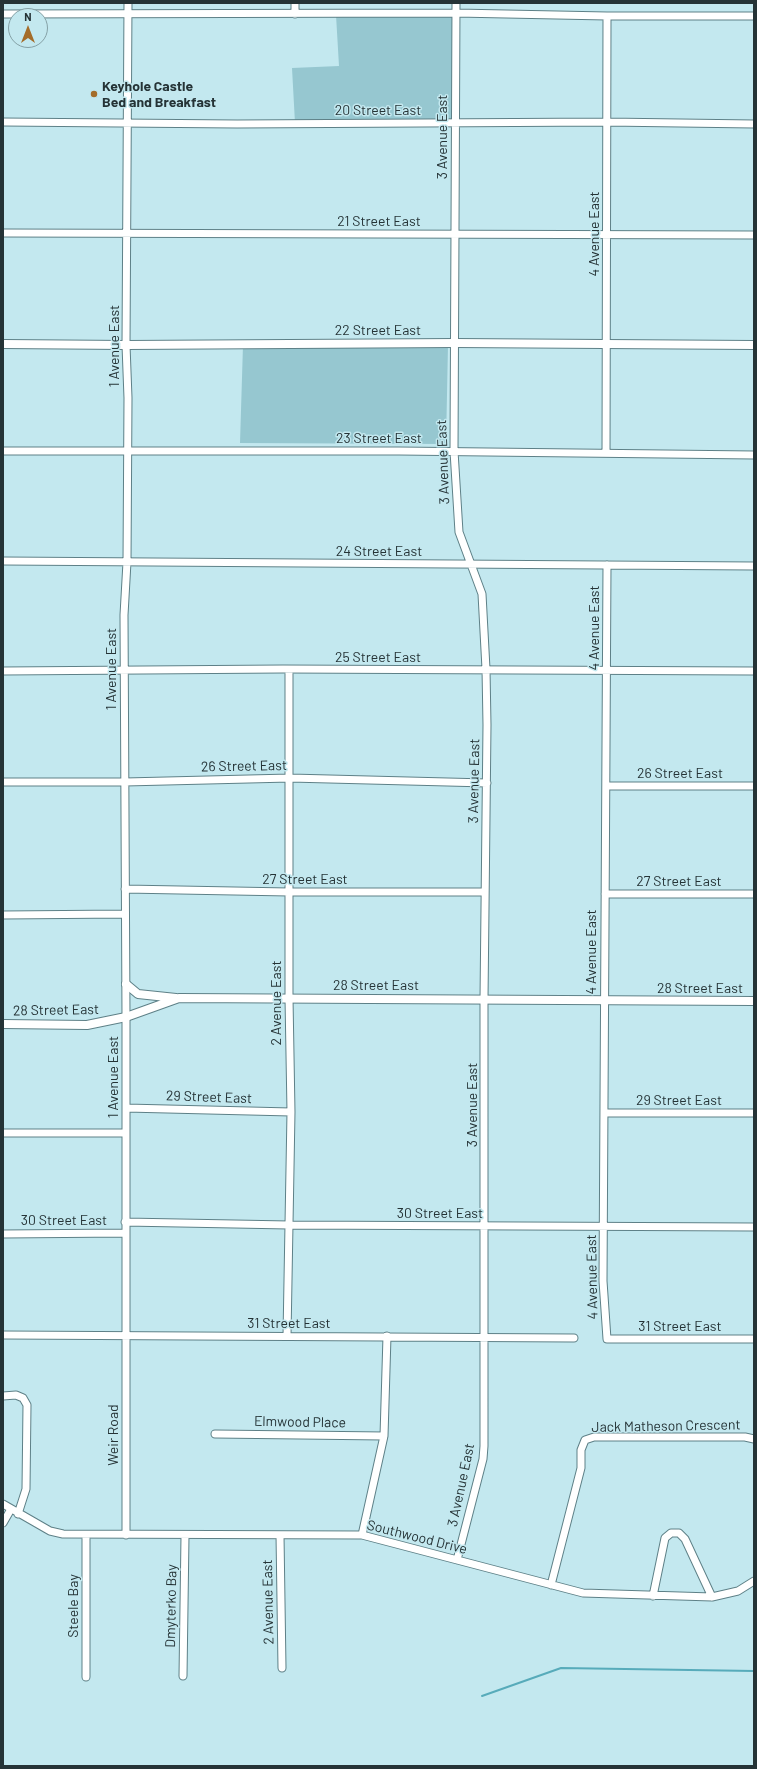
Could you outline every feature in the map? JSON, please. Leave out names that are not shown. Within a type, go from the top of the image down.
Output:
[{"type":"street","name":"1 Avenue East","points":[[125,1336],[126,984],[124,615],[127,562],[126,345],[128,3]]},
{"type":"street","points":[[295,3],[295,14]]},
{"type":"street","name":"3 Avenue East","points":[[456,3],[454,451],[459,532],[482,594],[486,669],[486,892],[484,999],[485,1338],[483,1459],[457,1560]]},
{"type":"street","points":[[3,11],[7,14],[456,13],[607,16],[754,16]]},
{"type":"street","name":"4 Avenue East","points":[[606,453],[607,16]]},
{"type":"street","name":"20 Street East","points":[[3,122],[237,124],[607,122],[754,124]]},
{"type":"street","name":"21 Street East","points":[[3,233],[754,235]]},
{"type":"street","name":"22 Street East","points":[[3,344],[126,345],[455,343],[754,345]]},
{"type":"street","name":"23 Street East","points":[[3,451],[454,451],[754,455]]},
{"type":"street","name":"24 Street East","points":[[3,561],[754,566]]},
{"type":"street","name":"4 Avenue East","points":[[607,565],[603,1281],[607,1339]]},
{"type":"street","name":"25 Street East","points":[[3,671],[486,669],[754,671]]},
{"type":"street","name":"2 Avenue East","points":[[287,1336],[291,1112],[289,998],[289,670]]},
{"type":"street","name":"26 Street East","points":[[3,782],[125,782],[290,778],[486,783]]},
{"type":"street","name":"26 Street East","points":[[606,786],[754,786]]},
{"type":"street","name":"27 Street East","points":[[125,889],[289,892],[486,892]]},
{"type":"street","name":"27 Street East","points":[[604,894],[754,894]]},
{"type":"street","points":[[3,915],[125,914]]},
{"type":"street","points":[[126,984],[138,994],[179,998]]},
{"type":"street","name":"28 Street East","points":[[3,1024],[87,1025],[126,1017],[179,998],[754,1001]]},
{"type":"street","name":"29 Street East","points":[[126,1108],[291,1112]]},
{"type":"street","name":"29 Street East","points":[[604,1113],[754,1113]]},
{"type":"street","points":[[3,1133],[125,1133]]},
{"type":"street","name":"30 Street East","points":[[125,1222],[289,1225],[754,1227]]},
{"type":"street","name":"30 Street East","points":[[3,1234],[125,1233]]},
{"type":"street","name":"31 Street East","points":[[3,1335],[574,1338]]},
{"type":"street","name":"Weir Road","points":[[125,1336],[126,1535]]},
{"type":"street","points":[[362,1535],[384,1436],[388,1336]]},
{"type":"street","name":"31 Street East","points":[[607,1339],[754,1339]]},
{"type":"street","points":[[3,1396],[16,1395],[23,1398],[27,1405],[26,1489],[18,1514]]},
{"type":"street","name":"Elmwood Place","points":[[215,1434],[384,1436]]},
{"type":"street","name":"Jack Matheson Crescent","points":[[552,1585],[581,1468],[581,1450],[585,1440],[594,1437],[745,1437],[754,1439]]},
{"type":"street","name":"Southwood Drive","points":[[3,1504],[50,1531],[63,1534],[185,1536],[362,1535],[583,1593],[712,1597],[738,1591],[754,1581]]},
{"type":"street","points":[[3,1523],[11,1509]]},
{"type":"street","points":[[653,1596],[665,1538],[671,1533],[679,1533],[685,1539],[712,1597]]},
{"type":"street","name":"Steele Bay","points":[[86,1535],[86,1677]]},
{"type":"street","name":"2 Avenue East","points":[[280,1535],[282,1668]]},
{"type":"street","name":"Dmyterko Bay","points":[[183,1676],[185,1536]]},
{"type":"shaded area","points":[[336,15],[454,15],[454,123],[295,123],[292,68],[339,66]]},
{"type":"shaded area","points":[[243,345],[448,345],[446,444],[240,443]]},
{"type":"waterway","points":[[482,1696],[561,1668],[754,1671]]},
{"type":"place","name":"Keyhole Castle Bed and Breakfast","points":[[94,94]]}]
